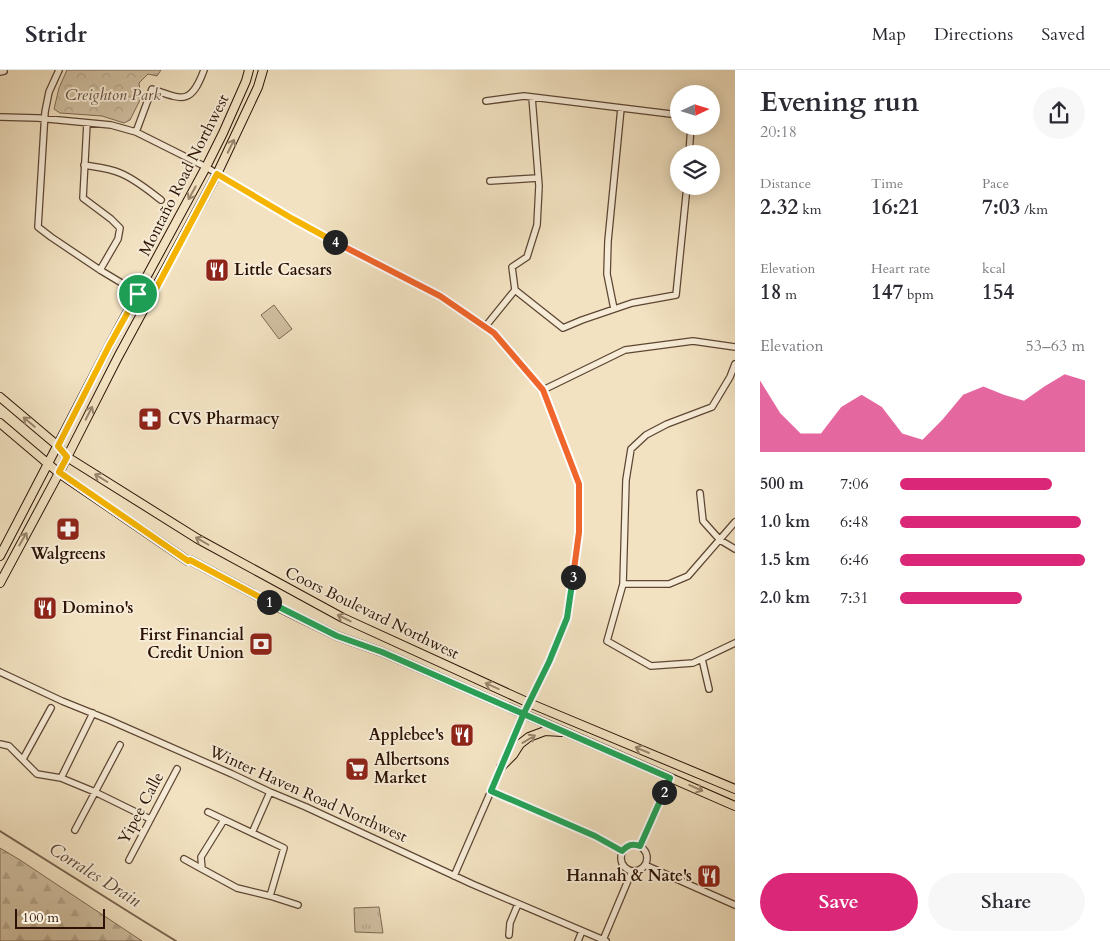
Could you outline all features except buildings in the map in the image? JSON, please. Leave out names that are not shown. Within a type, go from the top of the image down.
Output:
[{"type":"main road","name":"Montaño Road Northwest","points":[[0,556],[109,346],[206,167],[249,70]]},
{"type":"main road","name":"Montaño Road Northwest","points":[[0,583],[118,357],[217,174],[255,93],[263,70]]},
{"type":"main road","name":"Coors Boulevard Northwest","points":[[0,397],[58,446],[67,457],[198,539],[344,618],[529,702],[735,789]]},
{"type":"main road","name":"Coors Boulevard Northwest","points":[[0,423],[59,472],[188,561],[190,560],[337,636],[382,652],[735,806]]},
{"type":"main road","points":[[501,767],[513,755],[520,744],[529,737],[545,731],[567,732]]},
{"type":"street","points":[[59,70],[49,92],[45,119],[38,227],[51,238],[100,270],[150,300]]},
{"type":"street","points":[[136,132],[152,89],[177,98],[184,97],[192,93],[197,87],[204,70]]},
{"type":"street","points":[[486,101],[524,96],[670,114]]},
{"type":"street","points":[[532,97],[538,178],[537,225],[527,257],[512,267],[515,290],[563,328],[632,303],[676,295],[686,195]]},
{"type":"street","points":[[614,309],[607,274],[608,241],[621,108]]},
{"type":"street","points":[[0,117],[111,125],[136,132],[206,167],[293,219],[440,296],[494,333],[543,390],[579,484],[579,532],[567,618],[454,876]]},
{"type":"street","points":[[87,123],[83,198],[120,228],[118,239],[100,270]]},
{"type":"street","points":[[84,165],[107,168],[120,173],[161,200]]},
{"type":"street","points":[[490,181],[538,178]]},
{"type":"street","points":[[485,327],[515,290]]},
{"type":"street","points":[[543,390],[625,350],[693,341],[735,347]]},
{"type":"street","points":[[735,364],[730,377],[712,407],[667,424],[646,435],[631,449],[626,480],[623,584],[607,641],[651,666],[693,662],[735,643]]},
{"type":"street","points":[[700,493],[704,521],[720,540],[735,549]]},
{"type":"street","points":[[623,584],[670,584],[688,576],[735,522]]},
{"type":"street","points":[[702,658],[709,689]]},
{"type":"street","name":"Winter Haven Road Northwest","points":[[0,672],[62,701],[306,807],[454,876],[604,940]]},
{"type":"street","points":[[23,760],[51,708]]},
{"type":"street","points":[[62,778],[93,713]]},
{"type":"street","points":[[0,744],[8,746],[37,774],[62,778],[150,819]]},
{"type":"street","points":[[75,830],[120,745]]},
{"type":"street","name":"Yipee Calle","points":[[129,860],[177,769]]},
{"type":"street","points":[[640,846],[670,778]]},
{"type":"street","points":[[491,791],[595,836],[622,851]]},
{"type":"street","points":[[252,833],[270,792]]},
{"type":"street","points":[[208,812],[284,848],[270,896]]},
{"type":"street","points":[[202,870],[201,857],[224,820]]},
{"type":"street","points":[[636,844],[640,846],[647,855],[645,865],[639,870],[632,871],[625,868],[622,864],[622,851],[630,845],[636,844]]},
{"type":"street","points":[[184,859],[237,888],[298,905]]},
{"type":"street","points":[[645,865],[735,905]]},
{"type":"street","points":[[604,940],[632,871]]},
{"type":"street","points":[[509,935],[510,923],[518,904]]},
{"type":"street","points":[[578,941],[582,931]]},
{"type":"green space","name":"Creighton Park","points":[[67,70],[161,70],[157,76],[148,74],[139,83],[141,98],[130,120],[124,123],[102,116],[60,113],[54,109],[59,88]]},
{"type":"green space","points":[[274,305],[292,329],[279,339],[261,315]]},
{"type":"green space","points":[[0,848],[20,860],[142,941],[0,941]]},
{"type":"green space","points":[[379,907],[383,933],[355,932],[354,908]]},
{"type":"waterway","name":"Corrales Drain","points":[[0,831],[176,941]]},
{"type":"place","name":"Little Caesars","points":[[217,270]]},
{"type":"place","name":"CVS Pharmacy","points":[[150,419]]},
{"type":"place","name":"Walgreens","points":[[68,529]]},
{"type":"place","name":"Domino's","points":[[45,608]]},
{"type":"place","name":"First Financial Credit Union","points":[[261,644]]},
{"type":"place","name":"Applebee's","points":[[462,735]]},
{"type":"place","name":"Albertsons Market","points":[[357,769]]},
{"type":"place","name":"Hannah & Nate's","points":[[709,876]]},
{"type":"route","points":[[138,294],[58,446],[67,457],[59,472],[188,561],[190,560],[280,608],[337,636],[382,652],[524,713],[670,778],[640,846],[636,844],[630,845],[622,851],[595,836],[491,791],[524,713],[549,662],[567,618],[579,532],[580,496],[579,484],[543,390],[494,333],[440,296],[293,219],[217,174],[150,300],[138,294]]}]
